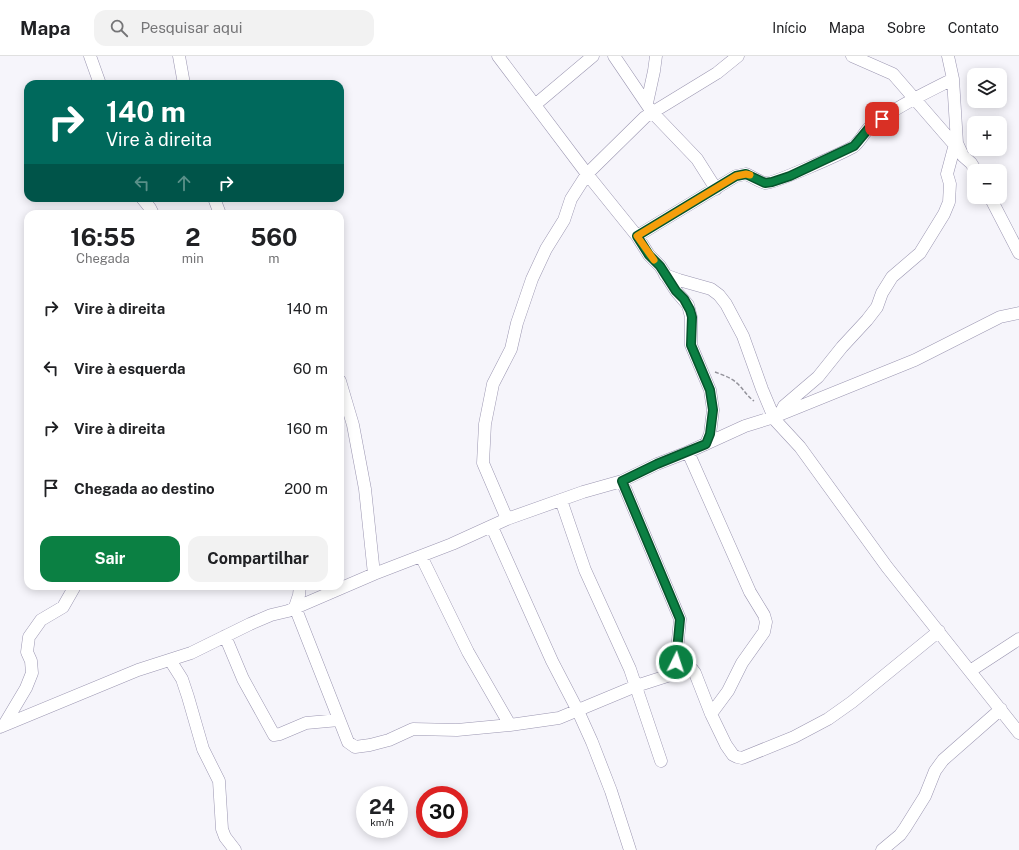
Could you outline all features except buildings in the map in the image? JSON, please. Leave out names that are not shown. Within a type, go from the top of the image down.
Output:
[{"type":"street","points":[[90,56],[99,80]]},
{"type":"street","points":[[179,56],[183,80]]},
{"type":"street","points":[[498,56],[536,104],[587,174],[637,236],[649,255],[660,266],[676,291],[684,299],[690,310],[692,317],[691,345],[710,390],[713,410],[706,444]]},
{"type":"street","points":[[536,104],[592,56]]},
{"type":"street","points":[[614,56],[649,107],[697,159],[716,189]]},
{"type":"street","points":[[649,107],[656,56]]},
{"type":"street","points":[[507,519],[483,463],[485,424],[493,384],[511,349],[517,322],[532,279],[546,249],[564,220],[571,199],[587,174],[649,107],[717,73],[738,56]]},
{"type":"street","points":[[852,56],[893,74],[970,164]]},
{"type":"street","points":[[775,415],[818,376],[842,346],[867,320],[877,307],[882,293],[892,277],[920,253],[944,214],[948,202],[950,184],[947,174],[957,148],[953,79],[948,56]]},
{"type":"street","points":[[637,236],[736,176],[746,174],[765,183],[772,182],[790,176],[854,146],[869,128],[915,98],[953,79]]},
{"type":"street","points":[[994,204],[1019,252]]},
{"type":"street","points":[[665,275],[711,289],[719,295],[726,304],[743,336],[775,415],[888,567],[1018,729]]},
{"type":"street","points":[[344,587],[452,544],[507,519],[583,492],[622,481],[657,464],[688,452],[745,426],[915,360],[994,320],[1019,313]]},
{"type":"street","points":[[344,395],[353,425],[365,489],[374,574]]},
{"type":"street","points":[[344,419],[353,425]]},
{"type":"street","points":[[688,452],[750,592],[764,615],[766,622],[764,632],[742,663],[724,698],[711,714]]},
{"type":"street","points":[[622,481],[680,619],[676,662],[681,672]]},
{"type":"street","points":[[561,500],[585,570],[630,669],[662,761]]},
{"type":"street","points":[[492,526],[552,661],[592,742],[611,791],[630,850]]},
{"type":"street","points":[[421,556],[468,652],[510,725]]},
{"type":"street","points":[[2,726],[26,688],[32,673],[27,652],[29,637],[41,620],[63,607],[73,590]]},
{"type":"street","points":[[300,590],[295,607],[348,742],[355,747],[389,740],[413,729],[457,730],[510,725],[559,718],[636,686],[692,669],[695,673],[711,714],[730,750],[737,757],[747,756],[794,737],[828,719],[858,698],[939,630]]},
{"type":"street","points":[[2,726],[138,670],[191,653],[250,624],[337,590]]},
{"type":"street","points":[[225,636],[243,679],[274,735],[306,723],[339,720]]},
{"type":"street","points":[[970,671],[1019,639]]},
{"type":"street","points":[[170,660],[182,679],[203,749],[218,780],[222,829],[225,837],[235,850]]},
{"type":"street","points":[[882,850],[900,835],[905,828],[925,796],[935,771],[943,760],[1001,709]]},
{"type":"path","points":[[701,366],[729,378],[738,384],[749,397],[775,415]]},
{"type":"slow traffic","points":[[654,260],[637,236],[736,176],[746,174],[750,175]]},
{"type":"route","points":[[676,662],[680,619],[622,481],[657,464],[706,444],[710,434],[713,410],[710,390],[691,345],[692,317],[690,310],[684,299],[676,291],[660,266],[649,255],[637,236],[736,176],[746,174],[758,178],[765,183],[772,182],[790,176],[854,146],[869,128],[882,119]]}]
